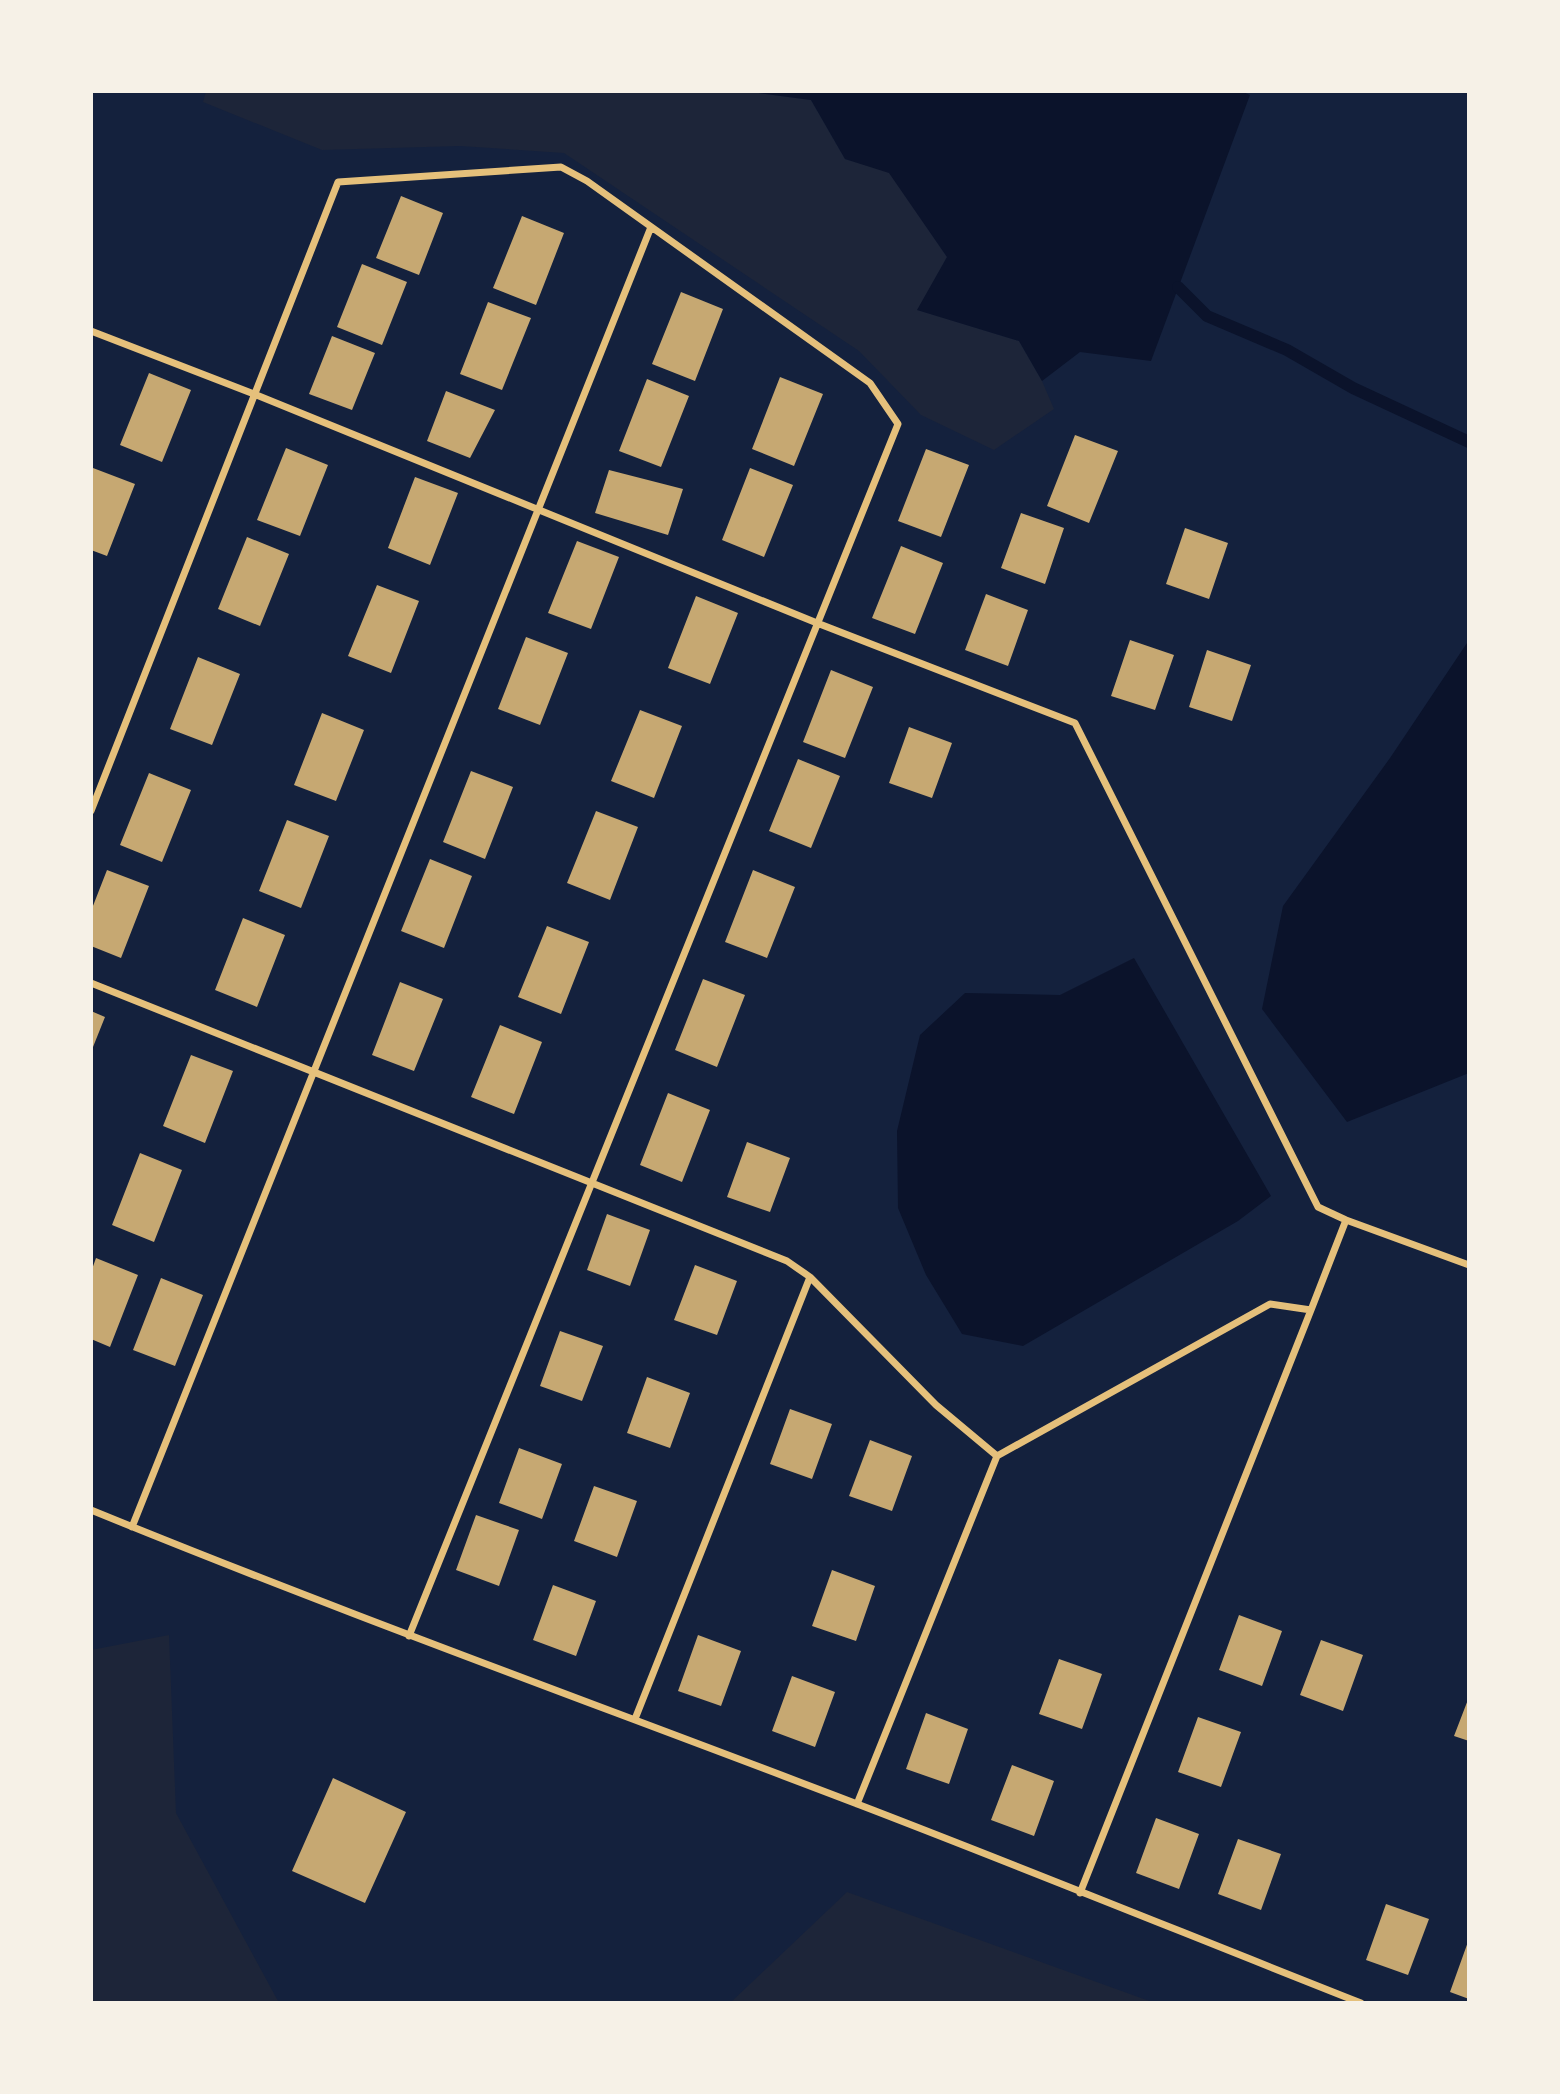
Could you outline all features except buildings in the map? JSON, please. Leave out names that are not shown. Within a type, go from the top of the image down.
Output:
[{"type":"street","points":[[91,811],[338,182],[561,167],[587,181],[870,383],[898,424],[410,1636]]},
{"type":"street","points":[[132,1527],[651,227]]},
{"type":"street","points":[[91,331],[254,394],[817,623],[1075,723],[1318,1206],[1346,1220],[1469,1265]]},
{"type":"street","points":[[91,983],[787,1261],[810,1277],[936,1405],[997,1456]]},
{"type":"street","points":[[1080,1893],[1346,1220]]},
{"type":"street","points":[[635,1719],[810,1277]]},
{"type":"street","points":[[857,1804],[997,1456],[1270,1304],[1311,1310]]},
{"type":"street","points":[[91,1510],[410,1636],[857,1804],[1361,2003]]},
{"type":"shaded area","points":[[206,91],[744,91],[811,100],[845,159],[889,172],[947,257],[918,310],[1019,341],[1042,381],[1054,409],[994,450],[921,415],[859,351],[564,153],[460,146],[322,150],[203,102]]},
{"type":"shaded area","points":[[744,91],[1241,91],[1250,95],[1151,361],[1080,352],[1042,381],[1019,341],[917,310],[947,257],[889,173],[845,159],[811,100]]},
{"type":"shaded area","points":[[1469,640],[1469,1073],[1347,1122],[1262,1009],[1283,906],[1390,758]]},
{"type":"shaded area","points":[[1134,958],[1271,1196],[1238,1221],[1023,1346],[962,1334],[926,1275],[898,1208],[897,1131],[920,1035],[965,993],[1060,995]]},
{"type":"shaded area","points":[[169,1635],[176,1813],[278,2001],[284,2003],[91,2003],[91,1650]]},
{"type":"shaded area","points":[[847,1892],[1155,2003],[730,2003]]},
{"type":"waterway","points":[[1178,287],[1207,316],[1287,350],[1353,388],[1469,442]]}]
